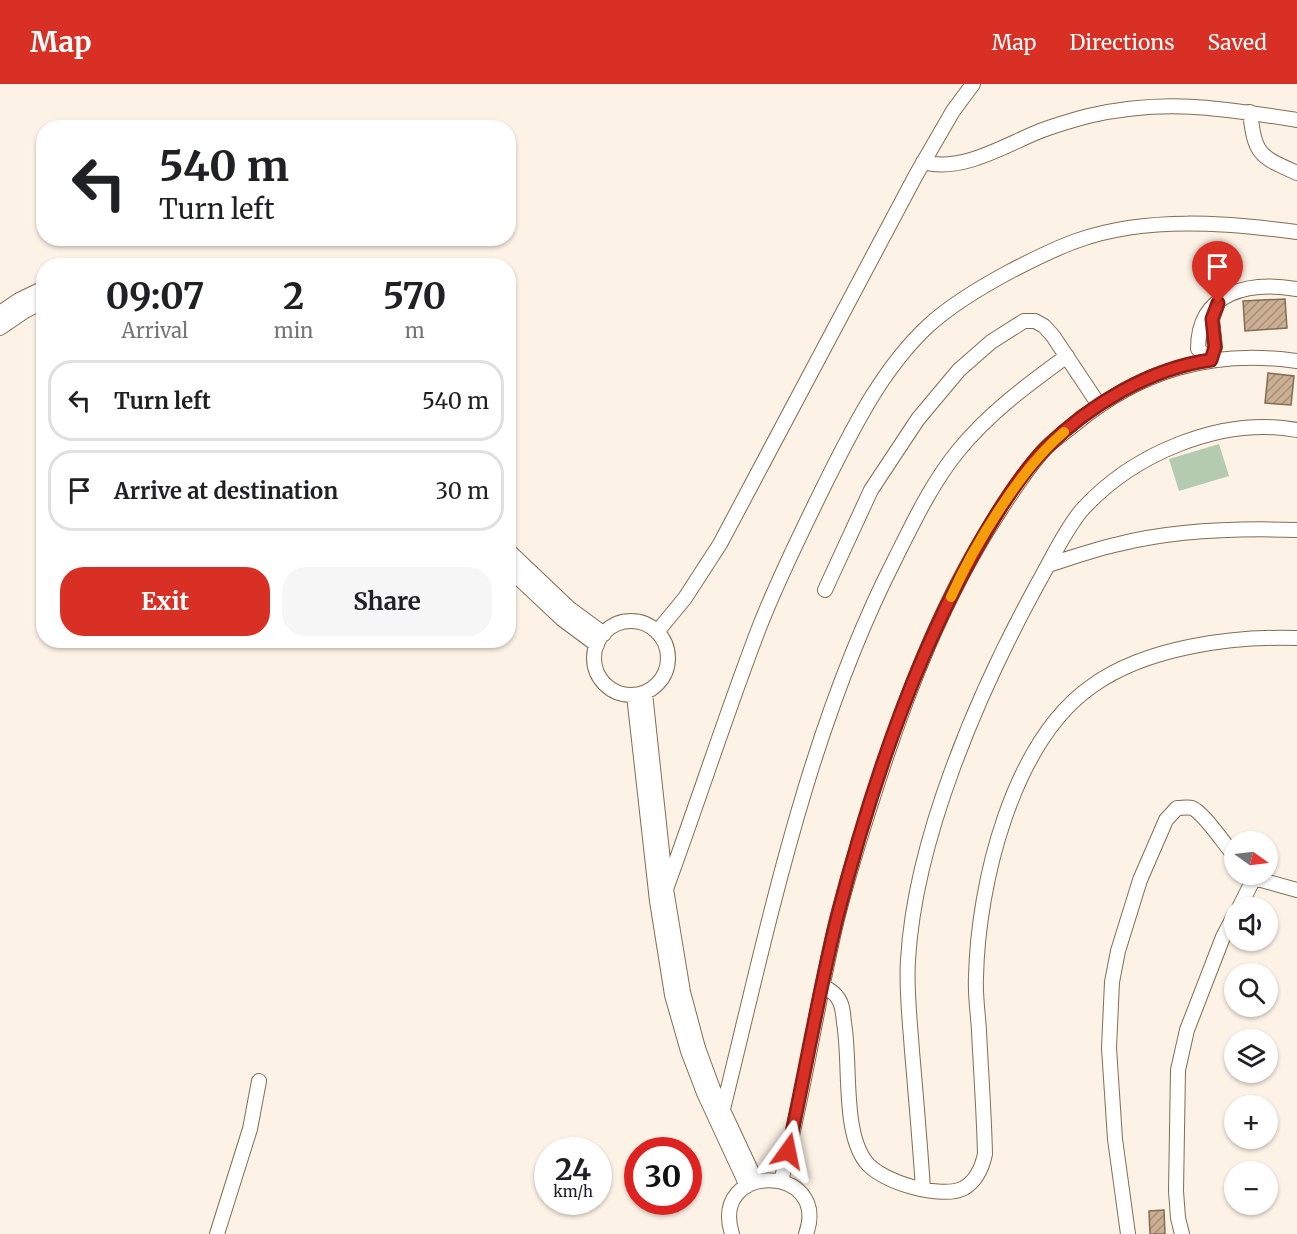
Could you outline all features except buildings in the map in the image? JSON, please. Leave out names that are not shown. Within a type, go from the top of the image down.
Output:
[{"type":"street","points":[[657,632],[685,598],[720,544],[923,162],[953,111],[973,84]]},
{"type":"street","points":[[923,162],[941,165],[962,162],[1043,130],[1088,116],[1141,107],[1177,105],[1218,107],[1297,120]]},
{"type":"street","points":[[1250,112],[1252,135],[1262,155],[1297,173]]},
{"type":"street","points":[[666,889],[760,626],[809,518],[854,427],[892,366],[929,326],[980,287],[1036,258],[1081,239],[1114,231],[1166,224],[1226,223],[1297,232]]},
{"type":"street","points":[[1211,360],[1198,349],[1198,340],[1205,315],[1218,303],[1231,293],[1250,287],[1280,286],[1297,289]]},
{"type":"street","points":[[0,313],[36,292]]},
{"type":"street","points":[[0,328],[36,305]]},
{"type":"street","points":[[825,590],[871,490],[918,419],[959,370],[991,342],[1024,321],[1035,321],[1044,326],[1099,405]]},
{"type":"street","points":[[723,1109],[785,860],[816,756],[862,629],[933,487],[957,452],[983,422],[1007,400],[1067,356]]},
{"type":"street","points":[[781,1181],[837,920],[891,742],[923,659],[954,590],[986,532],[1045,448],[1099,405],[1130,387],[1167,370],[1211,360],[1244,357],[1297,361]]},
{"type":"street","points":[[923,1190],[909,1015],[908,961],[913,914],[921,872],[945,794],[970,726],[1018,621],[1081,512],[1112,483],[1169,448],[1209,433],[1250,426],[1297,430]]},
{"type":"street","points":[[1048,566],[1119,544],[1188,533],[1258,529],[1297,530]]},
{"type":"street","points":[[516,558],[600,639]]},
{"type":"street","points":[[516,576],[562,619],[600,639]]},
{"type":"street","points":[[626,622],[640,622],[657,632],[666,645],[668,659],[661,681],[639,694],[616,692],[604,683],[595,664],[600,639],[612,627],[626,622]]},
{"type":"street","points":[[823,986],[837,996],[841,1005],[846,1032],[853,1131],[866,1162],[878,1173],[923,1190],[954,1192],[972,1182],[983,1164],[985,1154],[976,978],[979,934],[990,866],[1005,818],[1038,744],[1067,708],[1092,686],[1121,669],[1155,657],[1226,640],[1260,637],[1297,638]]},
{"type":"street","points":[[639,694],[682,992],[698,1048],[752,1184]]},
{"type":"street","points":[[639,694],[649,838],[672,995],[688,1051],[704,1093],[752,1184]]},
{"type":"street","points":[[1128,1234],[1115,1140],[1109,1048],[1112,982],[1118,951],[1140,880],[1166,820],[1177,808],[1191,807],[1202,814],[1224,844]]},
{"type":"street","points":[[1278,884],[1297,890]]},
{"type":"street","points":[[1182,1234],[1176,1191],[1178,1070],[1187,1030],[1224,935]]},
{"type":"street","points":[[218,1234],[250,1129],[259,1081]]},
{"type":"street","points":[[732,1234],[729,1225],[730,1209],[737,1195],[752,1184],[771,1179],[793,1186],[804,1198],[809,1213],[806,1234]]},
{"type":"green space","points":[[1219,444],[1229,476],[1179,491],[1169,459]]},
{"type":"slow traffic","points":[[951,597],[986,532],[1019,482],[1045,448],[1064,432]]},
{"type":"route","points":[[788,1151],[837,920],[856,848],[891,742],[923,659],[954,590],[986,532],[1045,448],[1092,410],[1130,387],[1167,370],[1211,360],[1215,347],[1212,319],[1218,303]]}]
